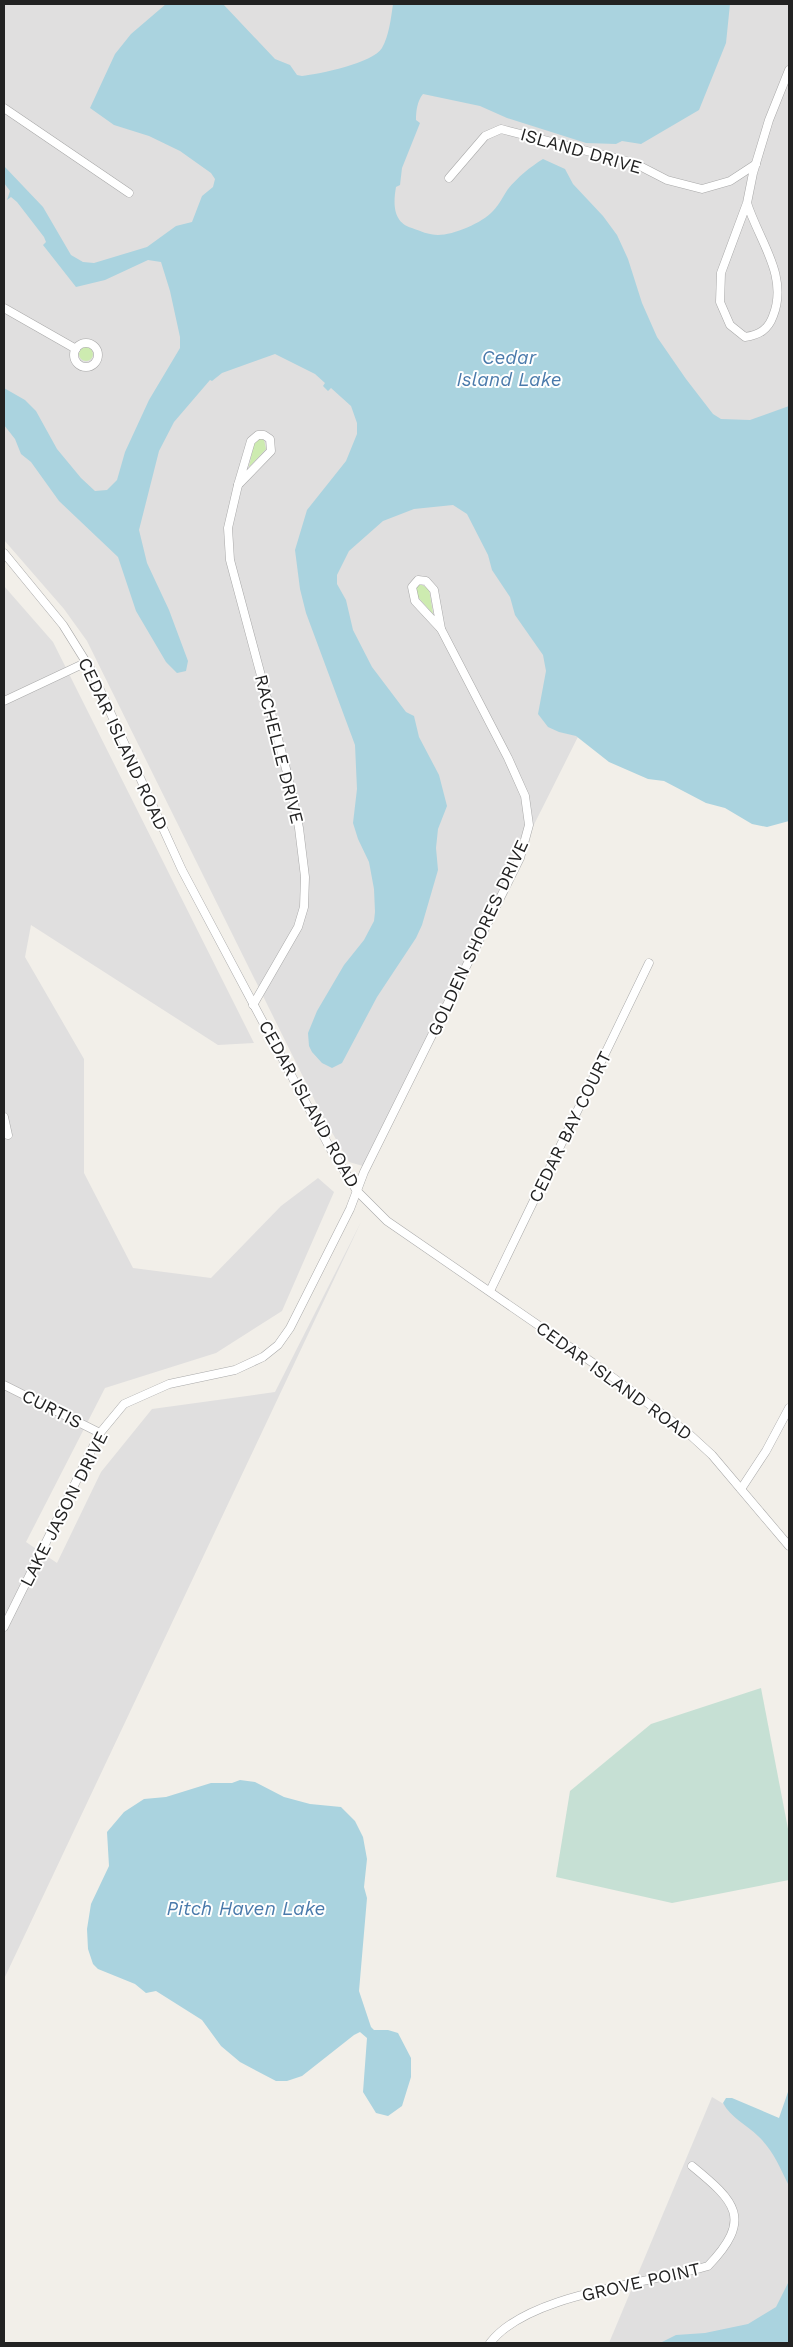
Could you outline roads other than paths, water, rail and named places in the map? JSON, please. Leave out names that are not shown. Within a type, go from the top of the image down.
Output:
[{"type":"street","points":[[747,203],[779,285],[778,305],[770,324],[758,335],[745,337],[730,325],[720,302],[721,273],[747,203],[769,120],[789,70]]},
{"type":"street","points":[[4,108],[129,193]]},
{"type":"street","name":"ISLAND DRIVE","points":[[449,178],[486,136],[501,129],[634,163],[667,180],[702,190],[730,181],[756,164]]},
{"type":"street","points":[[4,308],[76,348]]},
{"type":"street","name":"RACHELLE DRIVE","points":[[238,485],[271,451],[271,442],[267,437],[258,435],[251,441],[238,485],[228,528],[231,568],[289,780],[299,828],[306,877],[304,906],[298,927],[253,1005]]},
{"type":"street","name":"CEDAR ISLAND ROAD","points":[[4,553],[63,625],[87,662],[182,870],[334,1156],[357,1190],[387,1221],[490,1291],[680,1426],[708,1452],[741,1488],[789,1546]]},
{"type":"street","name":"GOLDEN SHORES DRIVE","points":[[357,1190],[520,858],[528,830],[528,808],[520,784],[441,629],[414,599],[412,589],[416,581],[423,580],[433,588],[441,629]]},
{"type":"street","points":[[4,701],[87,662]]},
{"type":"street","name":"CEDAR BAY COURT","points":[[490,1291],[649,963]]},
{"type":"street","points":[[4,1117],[8,1135]]},
{"type":"street","name":"LAKE JASON DRIVE","points":[[4,1627],[7,1612],[100,1433],[124,1404],[169,1384],[235,1370],[263,1357],[278,1345],[301,1310],[357,1190]]},
{"type":"street","name":"CURTIS","points":[[4,1385],[100,1433]]},
{"type":"street","points":[[741,1488],[766,1451],[789,1408]]},
{"type":"street","name":"GROVE POINT","points":[[490,2343],[524,2315],[565,2300],[708,2266],[725,2248],[734,2232],[735,2214],[728,2198],[692,2166]]},
{"type":"water","name":"Cedar Island Lake","points":[[166,4],[223,4],[275,59],[290,65],[297,75],[302,76],[345,67],[377,53],[382,48],[386,38],[393,4],[730,4],[726,43],[699,110],[641,144],[622,141],[616,144],[586,143],[507,118],[480,106],[423,94],[418,103],[416,114],[416,120],[420,123],[402,168],[400,185],[396,187],[395,206],[398,217],[406,226],[431,234],[452,233],[475,224],[488,215],[500,203],[516,180],[543,159],[565,169],[573,184],[603,216],[617,235],[628,259],[642,303],[657,337],[713,414],[721,419],[750,420],[789,406],[789,821],[767,827],[752,824],[725,808],[706,803],[664,781],[648,779],[609,762],[576,736],[548,727],[538,714],[546,671],[543,655],[515,615],[510,597],[492,570],[488,555],[467,514],[453,505],[414,509],[383,521],[349,551],[337,575],[337,584],[346,600],[353,630],[372,667],[406,712],[414,716],[419,737],[439,775],[447,806],[438,829],[436,848],[438,870],[422,925],[416,938],[377,997],[342,1063],[332,1068],[322,1063],[312,1052],[309,1046],[308,1033],[317,1011],[344,965],[364,940],[374,921],[374,889],[369,862],[353,823],[357,789],[355,745],[306,613],[300,589],[295,550],[307,510],[346,461],[357,434],[357,423],[351,406],[331,388],[328,391],[323,386],[325,383],[315,374],[275,354],[222,373],[212,381],[210,380],[174,422],[159,451],[139,530],[147,563],[169,610],[188,661],[186,671],[177,673],[166,662],[136,611],[118,557],[59,501],[31,462],[21,454],[15,439],[4,425],[4,388],[25,400],[36,411],[57,449],[81,478],[95,491],[107,490],[117,480],[125,452],[149,400],[180,348],[180,337],[170,291],[161,262],[148,260],[105,280],[76,287],[43,245],[46,242],[44,237],[17,202],[11,197],[7,200],[10,191],[4,183],[4,166],[43,207],[71,255],[83,262],[94,263],[147,247],[176,226],[192,222],[202,196],[213,187],[215,179],[211,173],[180,151],[149,136],[114,125],[90,108],[115,54],[131,34]]},
{"type":"water","name":"Pitch Haven Lake","points":[[240,1780],[255,1782],[284,1797],[310,1804],[341,1807],[355,1821],[363,1837],[367,1859],[364,1887],[367,1898],[359,1991],[371,2027],[374,2030],[388,2030],[398,2033],[411,2058],[411,2077],[402,2106],[388,2116],[376,2113],[363,2092],[367,2038],[360,2032],[302,2076],[287,2081],[276,2081],[240,2062],[221,2046],[202,2020],[156,1991],[146,1993],[135,1984],[98,1969],[93,1964],[88,1949],[87,1929],[91,1904],[109,1866],[107,1832],[124,1812],[144,1799],[166,1797],[211,1783],[232,1783]]},
{"type":"water","points":[[789,2089],[789,2186],[768,2147],[754,2132],[730,2113],[723,2103],[726,2098],[732,2098],[779,2118]]},
{"type":"water","points":[[789,2281],[789,2343],[660,2343],[676,2335],[705,2333],[748,2324],[776,2307]]}]
